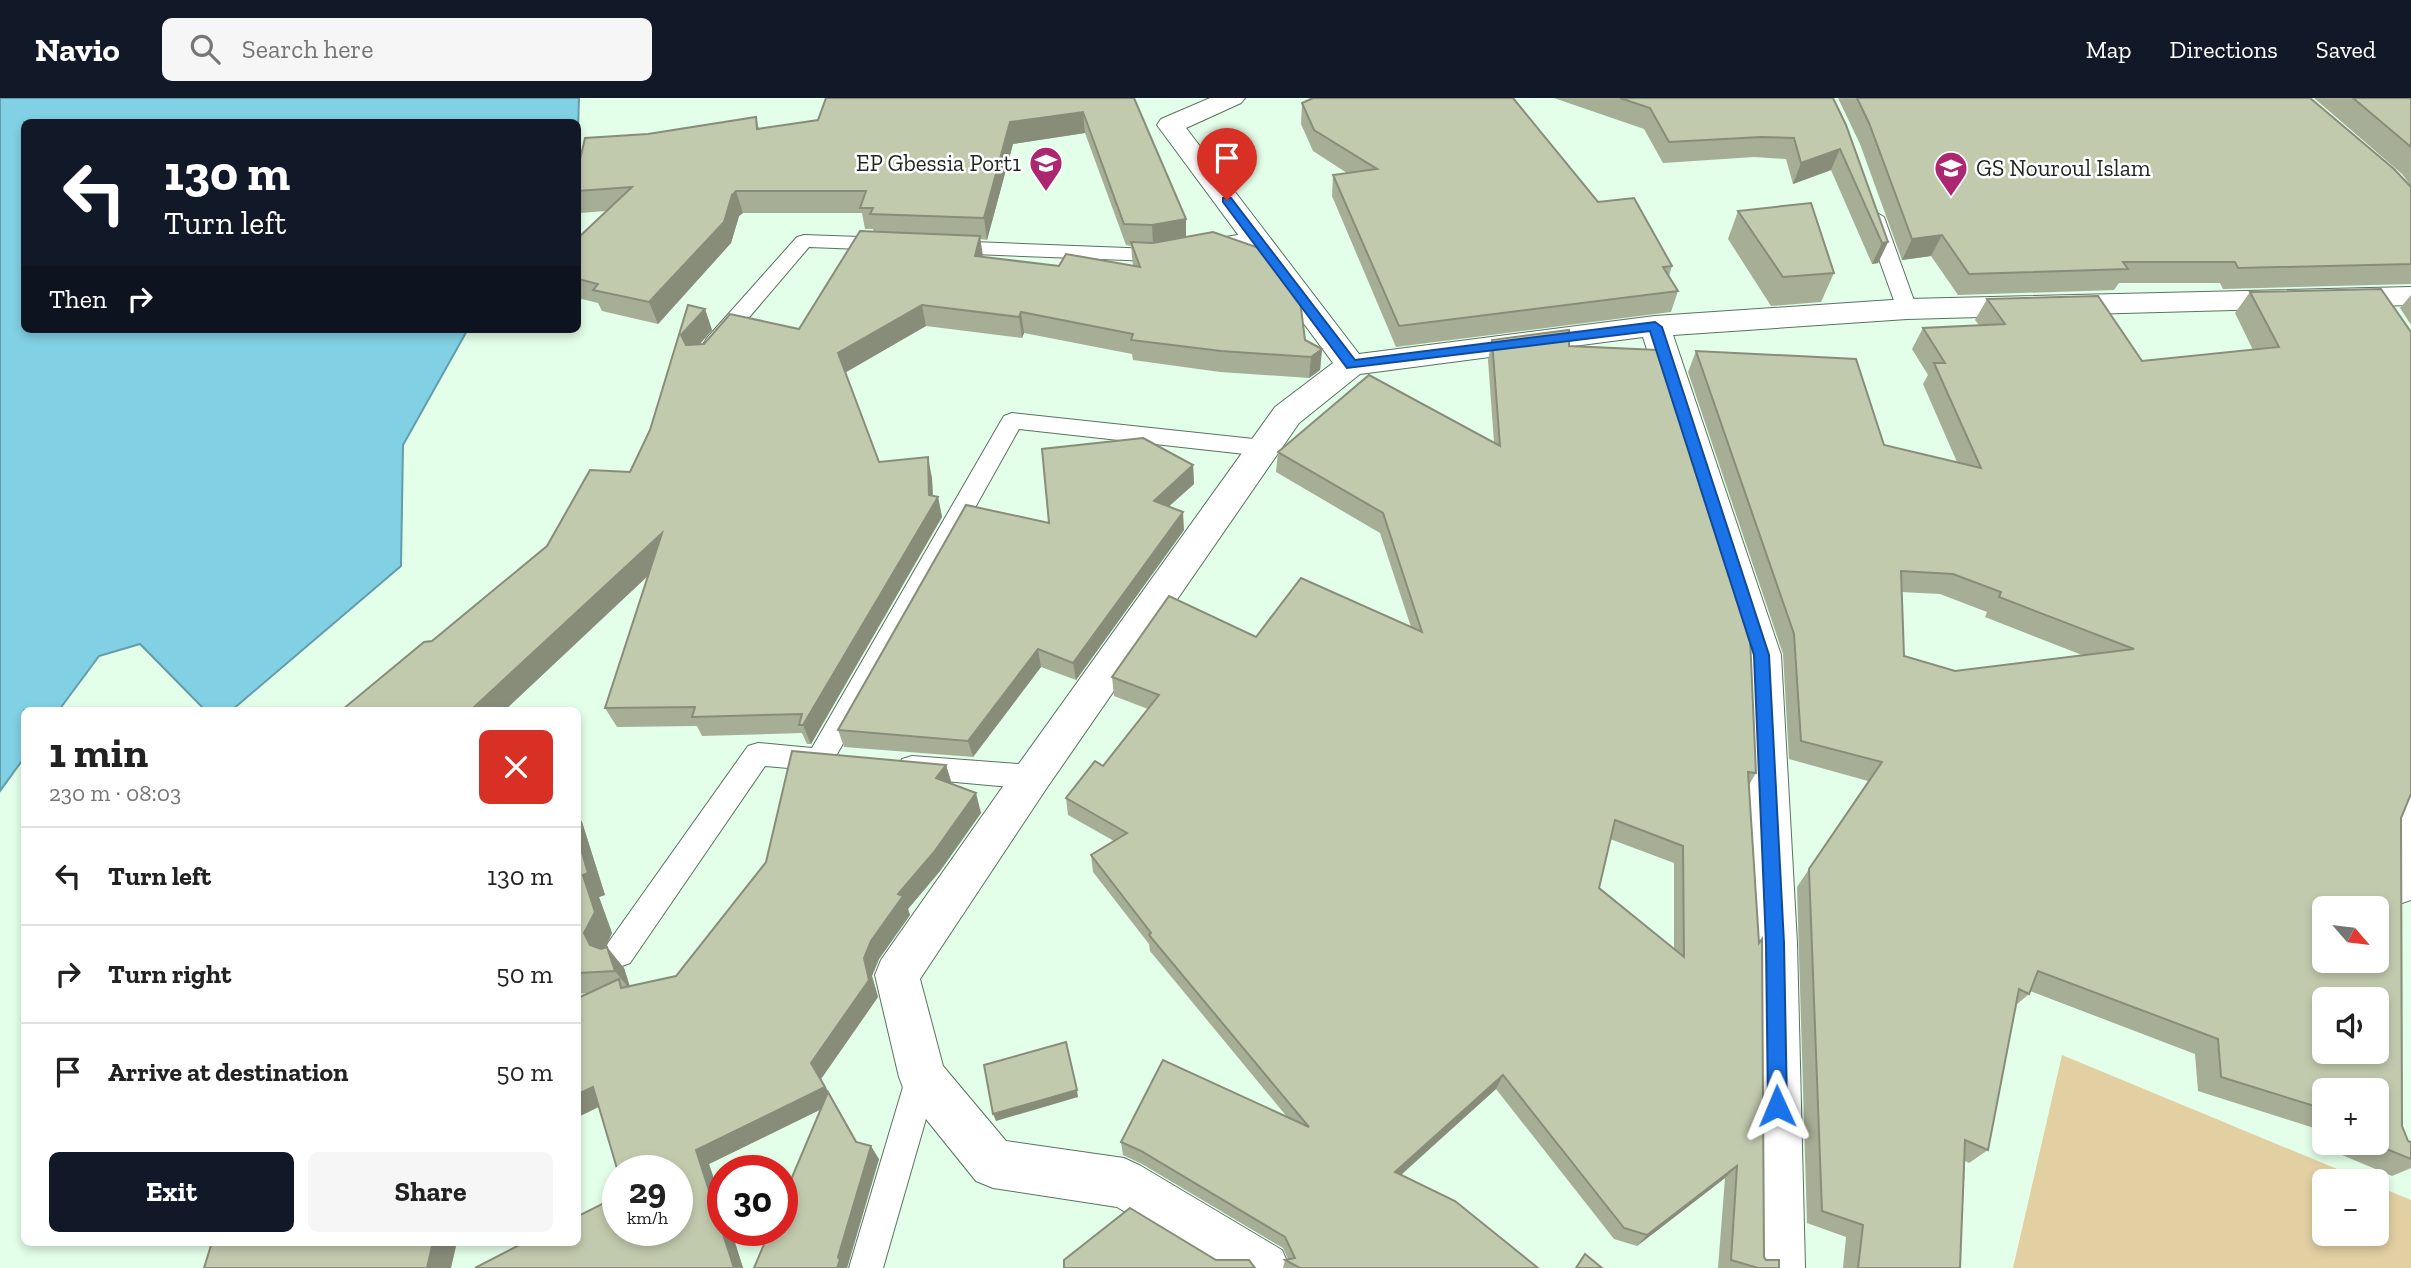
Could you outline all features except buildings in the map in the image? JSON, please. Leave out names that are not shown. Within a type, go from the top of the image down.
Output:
[{"type":"street","points":[[1232,98],[1170,124],[1352,365]]},
{"type":"street","points":[[2373,296],[2396,330]]},
{"type":"street","points":[[1264,1268],[1124,1183],[993,1164],[922,1077],[897,975],[1032,777],[1287,415],[1352,365],[1655,327],[1907,309],[2411,296]]},
{"type":"street","points":[[1655,327],[1762,655],[1775,943],[1779,1268]]},
{"type":"street","points":[[2399,918],[2400,836],[2411,809]]},
{"type":"lane","points":[[1867,196],[1907,309]]},
{"type":"lane","points":[[929,246],[1153,255],[1255,238]]},
{"type":"lane","points":[[702,358],[804,241],[901,245]]},
{"type":"lane","points":[[619,953],[758,754],[834,760],[1012,421],[1264,448]]},
{"type":"lane","points":[[887,765],[1032,777]]},
{"type":"lane","points":[[866,1268],[922,1077]]},
{"type":"shaded area","points":[[2062,1055],[2337,1169],[2312,1169],[2312,1246],[2389,1246],[2389,1191],[2411,1200],[2411,1268],[2013,1268]]},
{"type":"water","points":[[0,98],[579,98],[578,119],[21,119],[21,333],[466,333],[403,445],[401,566],[236,707],[202,707],[140,644],[99,656],[61,707],[21,707],[21,762],[0,791]]},
{"type":"place","name":"EP Gbessia Port1","points":[[1046,193]]},
{"type":"place","name":"GS Nouroul Islam","points":[[1951,198]]},
{"type":"route","points":[[1227,200],[1352,365],[1655,327],[1762,655],[1775,943],[1777,1106]]}]
